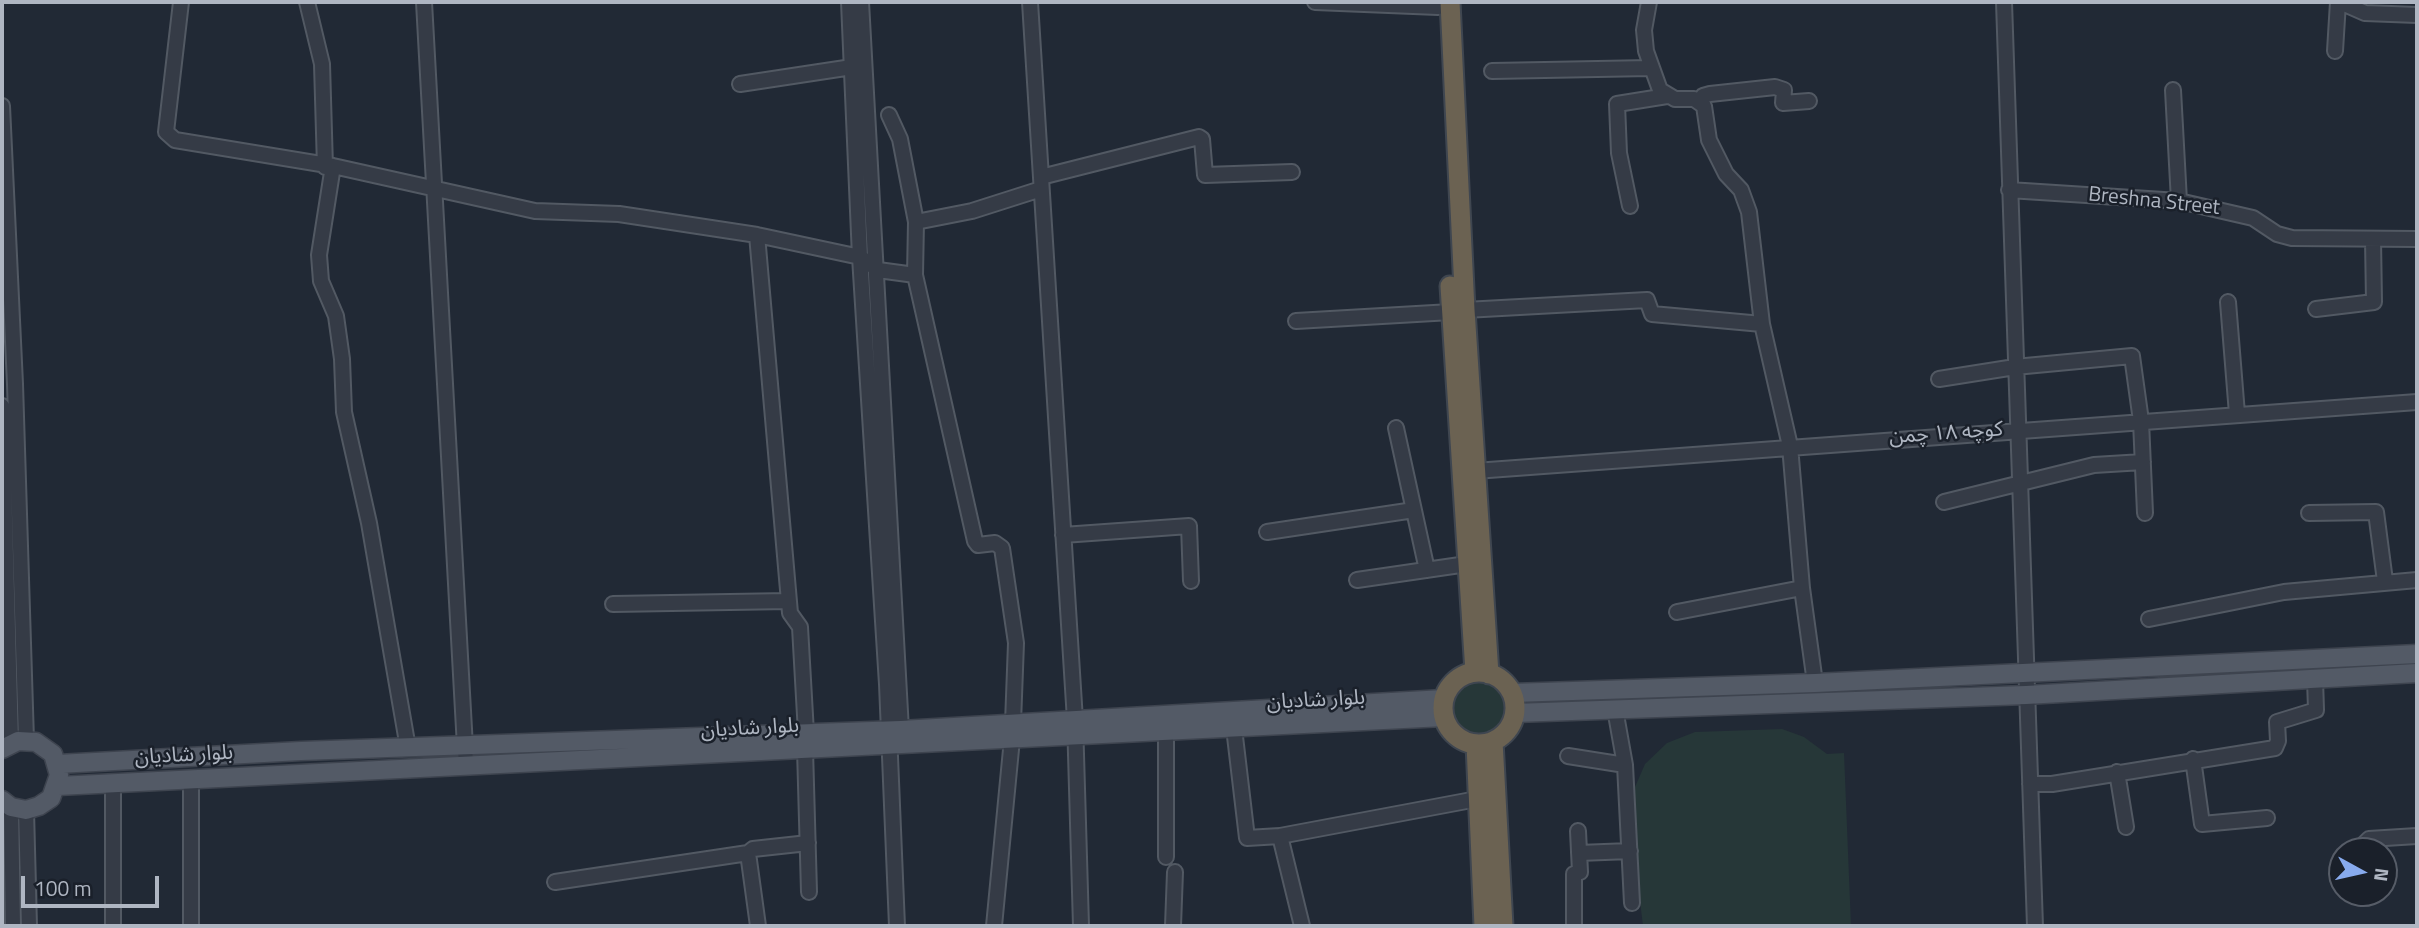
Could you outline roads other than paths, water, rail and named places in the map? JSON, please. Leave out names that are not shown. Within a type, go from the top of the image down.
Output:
[{"type":"highway","points":[[1441,4],[1458,311],[1468,564],[1482,673]]},
{"type":"highway","points":[[1458,311],[1475,471],[1482,673]]},
{"type":"highway","points":[[1484,926],[1478,799],[1485,743],[1511,725],[1514,713],[1512,694],[1503,681],[1482,673],[1455,681],[1444,708],[1456,736],[1485,743]]},
{"type":"highway","points":[[1485,743],[1503,926]]},
{"type":"main road","points":[[1512,694],[1815,683],[2417,654]]},
{"type":"main road","points":[[1514,713],[2026,695],[2417,673]]},
{"type":"main road","name":"بلوار شادیان","points":[[1075,727],[1166,731],[1234,728],[1444,708]]},
{"type":"main road","name":"بلوار شادیان","points":[[58,786],[466,765],[893,735],[1444,708]]},
{"type":"main road","name":"بلوار شادیان","points":[[58,764],[465,746],[806,741]]},
{"type":"main road","points":[[13,744],[45,747],[58,764],[58,786],[51,798],[39,806],[13,806]]},
{"type":"street","points":[[181,2],[166,132],[168,136],[535,211],[619,214],[757,235],[860,257],[878,271],[915,275]]},
{"type":"street","points":[[307,2],[322,64],[329,167],[319,255],[321,281],[336,316],[344,412],[369,523],[408,748]]},
{"type":"street","points":[[424,2],[466,765]]},
{"type":"street","points":[[849,2],[860,257],[893,735]]},
{"type":"street","points":[[861,2],[878,271],[897,926]]},
{"type":"street","points":[[1030,2],[1075,727],[1081,926]]},
{"type":"street","points":[[1315,2],[1441,4]]},
{"type":"street","points":[[1649,2],[1644,30],[1650,68],[1660,90],[1667,96]]},
{"type":"street","points":[[2004,2],[2016,429],[2035,926]]},
{"type":"street","points":[[2335,51],[2339,2],[2365,13],[2417,15]]},
{"type":"street","points":[[740,84],[852,67]]},
{"type":"street","points":[[1492,71],[1650,68]]},
{"type":"street","points":[[1808,101],[1783,103],[1784,90],[1775,86],[1710,94],[1703,96],[1700,101],[1709,140],[1726,174],[1741,190],[1749,212],[1762,324],[1790,446],[1802,588],[1815,683]]},
{"type":"street","points":[[2173,90],[2179,201]]},
{"type":"street","points":[[1630,206],[1619,153],[1617,104],[1667,96],[1700,101]]},
{"type":"street","points":[[2,106],[15,384],[13,744]]},
{"type":"street","points":[[889,115],[900,139],[916,222],[915,275],[975,541],[978,545],[995,543],[1002,548],[1016,643],[1012,731],[994,926]]},
{"type":"street","points":[[916,222],[972,211],[1041,183],[1199,137],[1202,139],[1205,175],[1292,172]]},
{"type":"street","name":"Breshna Street","points":[[2009,190],[2179,201],[2252,218],[2277,234],[2292,238],[2417,239]]},
{"type":"street","points":[[757,235],[790,616],[800,627],[806,741],[808,891]]},
{"type":"street","points":[[2316,309],[2374,302],[2373,239]]},
{"type":"street","points":[[1296,321],[1647,300],[1653,314],[1762,324]]},
{"type":"street","points":[[2228,302],[2237,414]]},
{"type":"street","points":[[1939,379],[2015,367],[2132,356],[2141,421],[2145,513]]},
{"type":"street","name":"كوچه ١٨ چمن","points":[[1475,471],[2016,429],[2417,402]]},
{"type":"street","points":[[2,406],[13,744]]},
{"type":"street","points":[[1396,428],[1427,570]]},
{"type":"street","points":[[1944,502],[2018,486],[2094,465],[2143,462]]},
{"type":"street","points":[[1267,532],[1414,510]]},
{"type":"street","points":[[2309,513],[2375,512],[2385,581]]},
{"type":"street","points":[[1063,535],[1189,526],[1191,581]]},
{"type":"street","points":[[1357,580],[1468,564]]},
{"type":"street","points":[[2149,619],[2284,592],[2417,580]]},
{"type":"street","points":[[1677,612],[1802,588]]},
{"type":"street","points":[[613,604],[789,601]]},
{"type":"street","points":[[2030,784],[2052,784],[2275,748],[2278,741],[2277,722],[2316,710],[2315,679]]},
{"type":"street","points":[[1615,709],[1625,765],[1632,903]]},
{"type":"street","points":[[1234,728],[1247,838],[1280,836],[1478,799]]},
{"type":"street","points":[[1166,731],[1166,858]]},
{"type":"street","points":[[1567,755],[1625,765]]},
{"type":"street","points":[[2193,760],[2202,824],[2267,818]]},
{"type":"street","points":[[2117,772],[2126,827]]},
{"type":"street","points":[[191,779],[191,926]]},
{"type":"street","points":[[113,783],[113,926]]},
{"type":"street","points":[[13,806],[13,926]]},
{"type":"street","points":[[13,806],[29,926]]},
{"type":"street","points":[[1574,926],[1573,881],[1574,874],[1580,872],[1578,831]]},
{"type":"street","points":[[1280,836],[1302,926]]},
{"type":"street","points":[[2398,837],[2417,836]]},
{"type":"street","points":[[555,883],[808,842]]},
{"type":"street","points":[[1579,853],[1630,851]]},
{"type":"street","points":[[748,853],[758,926]]},
{"type":"street","points":[[1173,926],[1175,872]]}]
